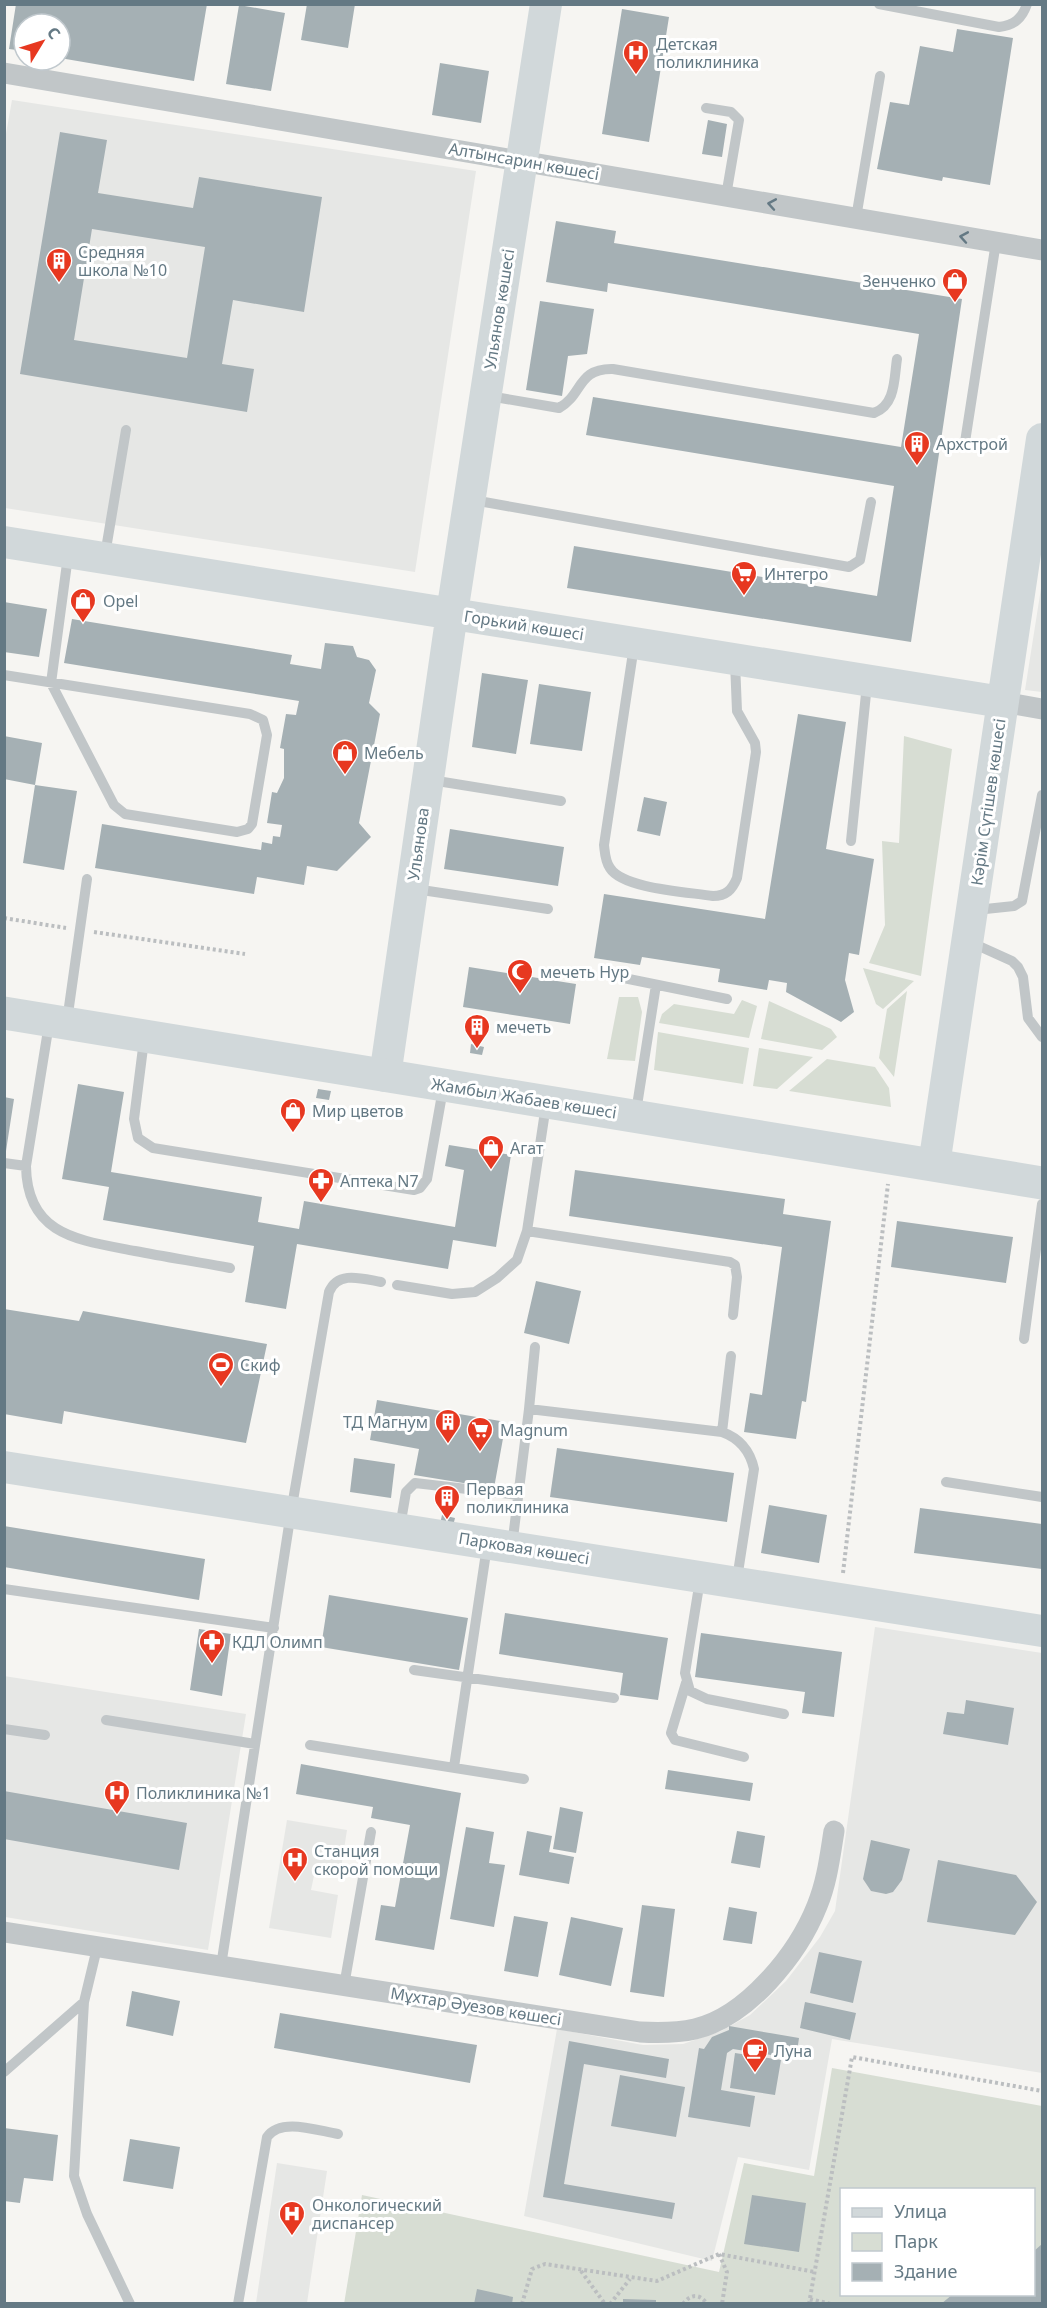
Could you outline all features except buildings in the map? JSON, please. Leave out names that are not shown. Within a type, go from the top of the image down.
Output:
[{"type":"main road","name":"Жамбыл Жабаев көшесі","points":[[4,1013],[1042,1183]]},
{"type":"street","name":"Ульянов көшесі","points":[[452,613],[546,4]]},
{"type":"street","name":"Алтынсарин көшесі","points":[[4,73],[1042,250]]},
{"type":"street","name":"Кәрім Сүтішев көшесі","points":[[934,1165],[1002,702],[1039,490],[1042,439]]},
{"type":"street","name":"Горький көшесі","points":[[4,542],[1042,709]]},
{"type":"street","name":"Ульянова","points":[[385,1076],[452,613]]},
{"type":"street","name":"Парковая көшесі","points":[[4,1467],[840,1597],[1042,1631]]},
{"type":"street","name":"Мұхтар Әуезов көшесі","points":[[4,1932],[661,2034],[696,2029],[730,2013],[760,1989],[798,1943],[822,1891],[834,1831]]},
{"type":"lane","points":[[879,4],[999,27],[1014,23],[1023,14],[1027,4]]},
{"type":"lane","points":[[856,218],[880,76]]},
{"type":"lane","points":[[706,108],[731,112],[739,120],[726,196]]},
{"type":"lane","points":[[965,442],[996,242]]},
{"type":"lane","points":[[486,396],[560,408],[568,401],[585,377],[600,370],[613,369],[874,413],[887,405],[891,397],[897,358]]},
{"type":"lane","points":[[104,558],[126,430]]},
{"type":"lane","points":[[470,500],[849,567],[860,560],[871,502]]},
{"type":"lane","points":[[4,675],[51,683],[250,714],[264,720],[267,735],[252,824],[248,829],[237,832],[118,811],[51,683],[69,552]]},
{"type":"lane","points":[[634,643],[604,845],[605,858],[610,870],[623,879],[713,896],[729,892],[737,878],[756,752],[750,734],[737,711],[735,659]]},
{"type":"lane","points":[[851,841],[868,681]]},
{"type":"lane","points":[[428,780],[561,801]]},
{"type":"lane","points":[[973,910],[1014,906],[1023,901],[1042,795]]},
{"type":"lane","points":[[87,879],[79,930],[26,1166],[30,1198],[40,1215],[67,1236],[230,1268]]},
{"type":"lane","points":[[412,889],[548,909]]},
{"type":"lane","points":[[968,941],[1012,961],[1018,967],[1023,977],[1028,1018],[1042,1037]]},
{"type":"lane","points":[[609,975],[727,999]]},
{"type":"lane","points":[[635,1116],[656,985]]},
{"type":"lane","points":[[144,1036],[134,1119],[138,1138],[145,1145],[397,1189],[420,1188],[427,1179],[444,1085]]},
{"type":"lane","points":[[397,1285],[452,1294],[475,1292],[497,1278],[517,1260],[526,1231],[547,1102]]},
{"type":"lane","points":[[4,1162],[26,1166]]},
{"type":"lane","points":[[1024,1339],[1042,1204]]},
{"type":"lane","points":[[526,1231],[730,1262],[735,1265],[737,1277],[732,1315]]},
{"type":"lane","points":[[221,1966],[291,1512],[331,1288],[345,1278],[381,1282]]},
{"type":"lane","points":[[454,1767],[469,1677],[500,1544],[518,1495],[535,1347]]},
{"type":"lane","points":[[722,1432],[731,1356]]},
{"type":"lane","points":[[529,1408],[722,1432],[738,1440],[751,1458],[754,1469],[737,1581]]},
{"type":"lane","points":[[946,1482],[1042,1497]]},
{"type":"lane","points":[[400,1529],[406,1492],[415,1484],[518,1495]]},
{"type":"lane","points":[[700,1577],[686,1683],[671,1733],[675,1740],[744,1757]]},
{"type":"lane","points":[[4,1588],[274,1628]]},
{"type":"lane","points":[[414,1670],[614,1698]]},
{"type":"lane","points":[[686,1683],[698,1697],[783,1714]]},
{"type":"lane","points":[[106,1720],[255,1744]]},
{"type":"lane","points":[[4,1729],[45,1735]]},
{"type":"lane","points":[[310,1745],[524,1779]]},
{"type":"lane","points":[[344,1986],[371,1832]]},
{"type":"lane","points":[[97,1948],[84,2002],[74,2176],[87,2214],[130,2304]]},
{"type":"lane","points":[[4,2072],[84,2002]]},
{"type":"lane","points":[[238,2304],[267,2137],[272,2131],[286,2126],[339,2134]]},
{"type":"path","points":[[4,918],[245,954]]},
{"type":"path","points":[[840,1597],[891,1159]]},
{"type":"path","points":[[831,2304],[809,2301],[852,2057],[1042,2091]]},
{"type":"path","points":[[522,2304],[532,2269],[545,2264],[657,2281],[719,2254],[815,2272]]},
{"type":"path","points":[[719,2254],[727,2272],[722,2304]]},
{"type":"path","points":[[580,2270],[605,2304]]},
{"type":"path","points":[[610,2304],[630,2278]]},
{"type":"path","points":[[683,2304],[689,2296],[695,2295],[702,2297],[706,2304]]},
{"type":"shaded area","points":[[12,100],[476,171],[415,572],[5,508],[4,145]]},
{"type":"shaded area","points":[[1042,582],[1042,692],[1025,690]]},
{"type":"shaded area","points":[[875,1627],[1042,1653],[1042,2073],[832,2039],[809,2170],[738,2157],[712,2261],[524,2216],[557,2029],[643,2045],[683,2044],[721,2031],[750,2015],[786,1981],[820,1937],[835,1911]]},
{"type":"shaded area","name":"Поликлиника №1","points":[[4,1676],[246,1714],[208,1950],[5,1917]]},
{"type":"shaded area","name":"Станция скорой помощи","points":[[287,1820],[347,1830],[340,1875],[315,1871],[311,1890],[338,1895],[331,1938],[269,1928]]},
{"type":"shaded area","name":"Онкологический диспансер","points":[[277,2163],[327,2171],[307,2303],[256,2303]]},
{"type":"green space","points":[[904,736],[952,749],[921,976],[869,963],[885,925],[882,841],[899,843]]},
{"type":"green space","points":[[863,968],[914,981],[883,1009],[876,1004]]},
{"type":"green space","points":[[907,991],[894,1077],[879,1058],[887,1009]]},
{"type":"green space","points":[[619,997],[638,997],[642,1012],[635,1061],[607,1059]]},
{"type":"green space","points":[[742,1000],[757,1006],[749,1038],[659,1023],[662,1014],[674,1004],[734,1014]]},
{"type":"green space","points":[[769,1001],[831,1029],[837,1037],[822,1050],[761,1039]]},
{"type":"green space","points":[[658,1032],[749,1048],[743,1084],[654,1070]]},
{"type":"green space","points":[[759,1048],[813,1057],[777,1089],[753,1086]]},
{"type":"green space","points":[[827,1059],[875,1067],[889,1088],[891,1107],[789,1091]]},
{"type":"green space","points":[[832,2068],[1042,2106],[1042,2303],[344,2304],[362,2195],[719,2272],[744,2163],[814,2176]]},
{"type":"place","name":"Детская поликлиника","points":[[636,76]]},
{"type":"place","name":"Средняя школа №10","points":[[59,284]]},
{"type":"place","name":"Зенченко","points":[[955,304]]},
{"type":"place","name":"Архстрой","points":[[917,467]]},
{"type":"place","name":"Интегро","points":[[744,597]]},
{"type":"place","name":"Opel","points":[[83,624]]},
{"type":"place","name":"Мебель","points":[[345,776]]},
{"type":"place","name":"мечеть Нур","points":[[520,995]]},
{"type":"place","name":"мечеть","points":[[477,1050]]},
{"type":"place","name":"Мир цветов","points":[[293,1134]]},
{"type":"place","name":"Агат","points":[[491,1171]]},
{"type":"place","name":"Аптека N7","points":[[321,1204]]},
{"type":"place","name":"Скиф","points":[[221,1388]]},
{"type":"place","name":"ТД Магнум","points":[[448,1445]]},
{"type":"place","name":"Magnum","points":[[480,1453]]},
{"type":"place","name":"Первая поликлиника","points":[[447,1521]]},
{"type":"place","name":"КДЛ Олимп","points":[[212,1665]]},
{"type":"place","name":"Поликлиника №1","points":[[117,1816]]},
{"type":"place","name":"Станция скорой помощи","points":[[295,1883]]},
{"type":"place","name":"Луна","points":[[755,2074]]},
{"type":"place","name":"Онкологический диспансер","points":[[292,2237]]}]
